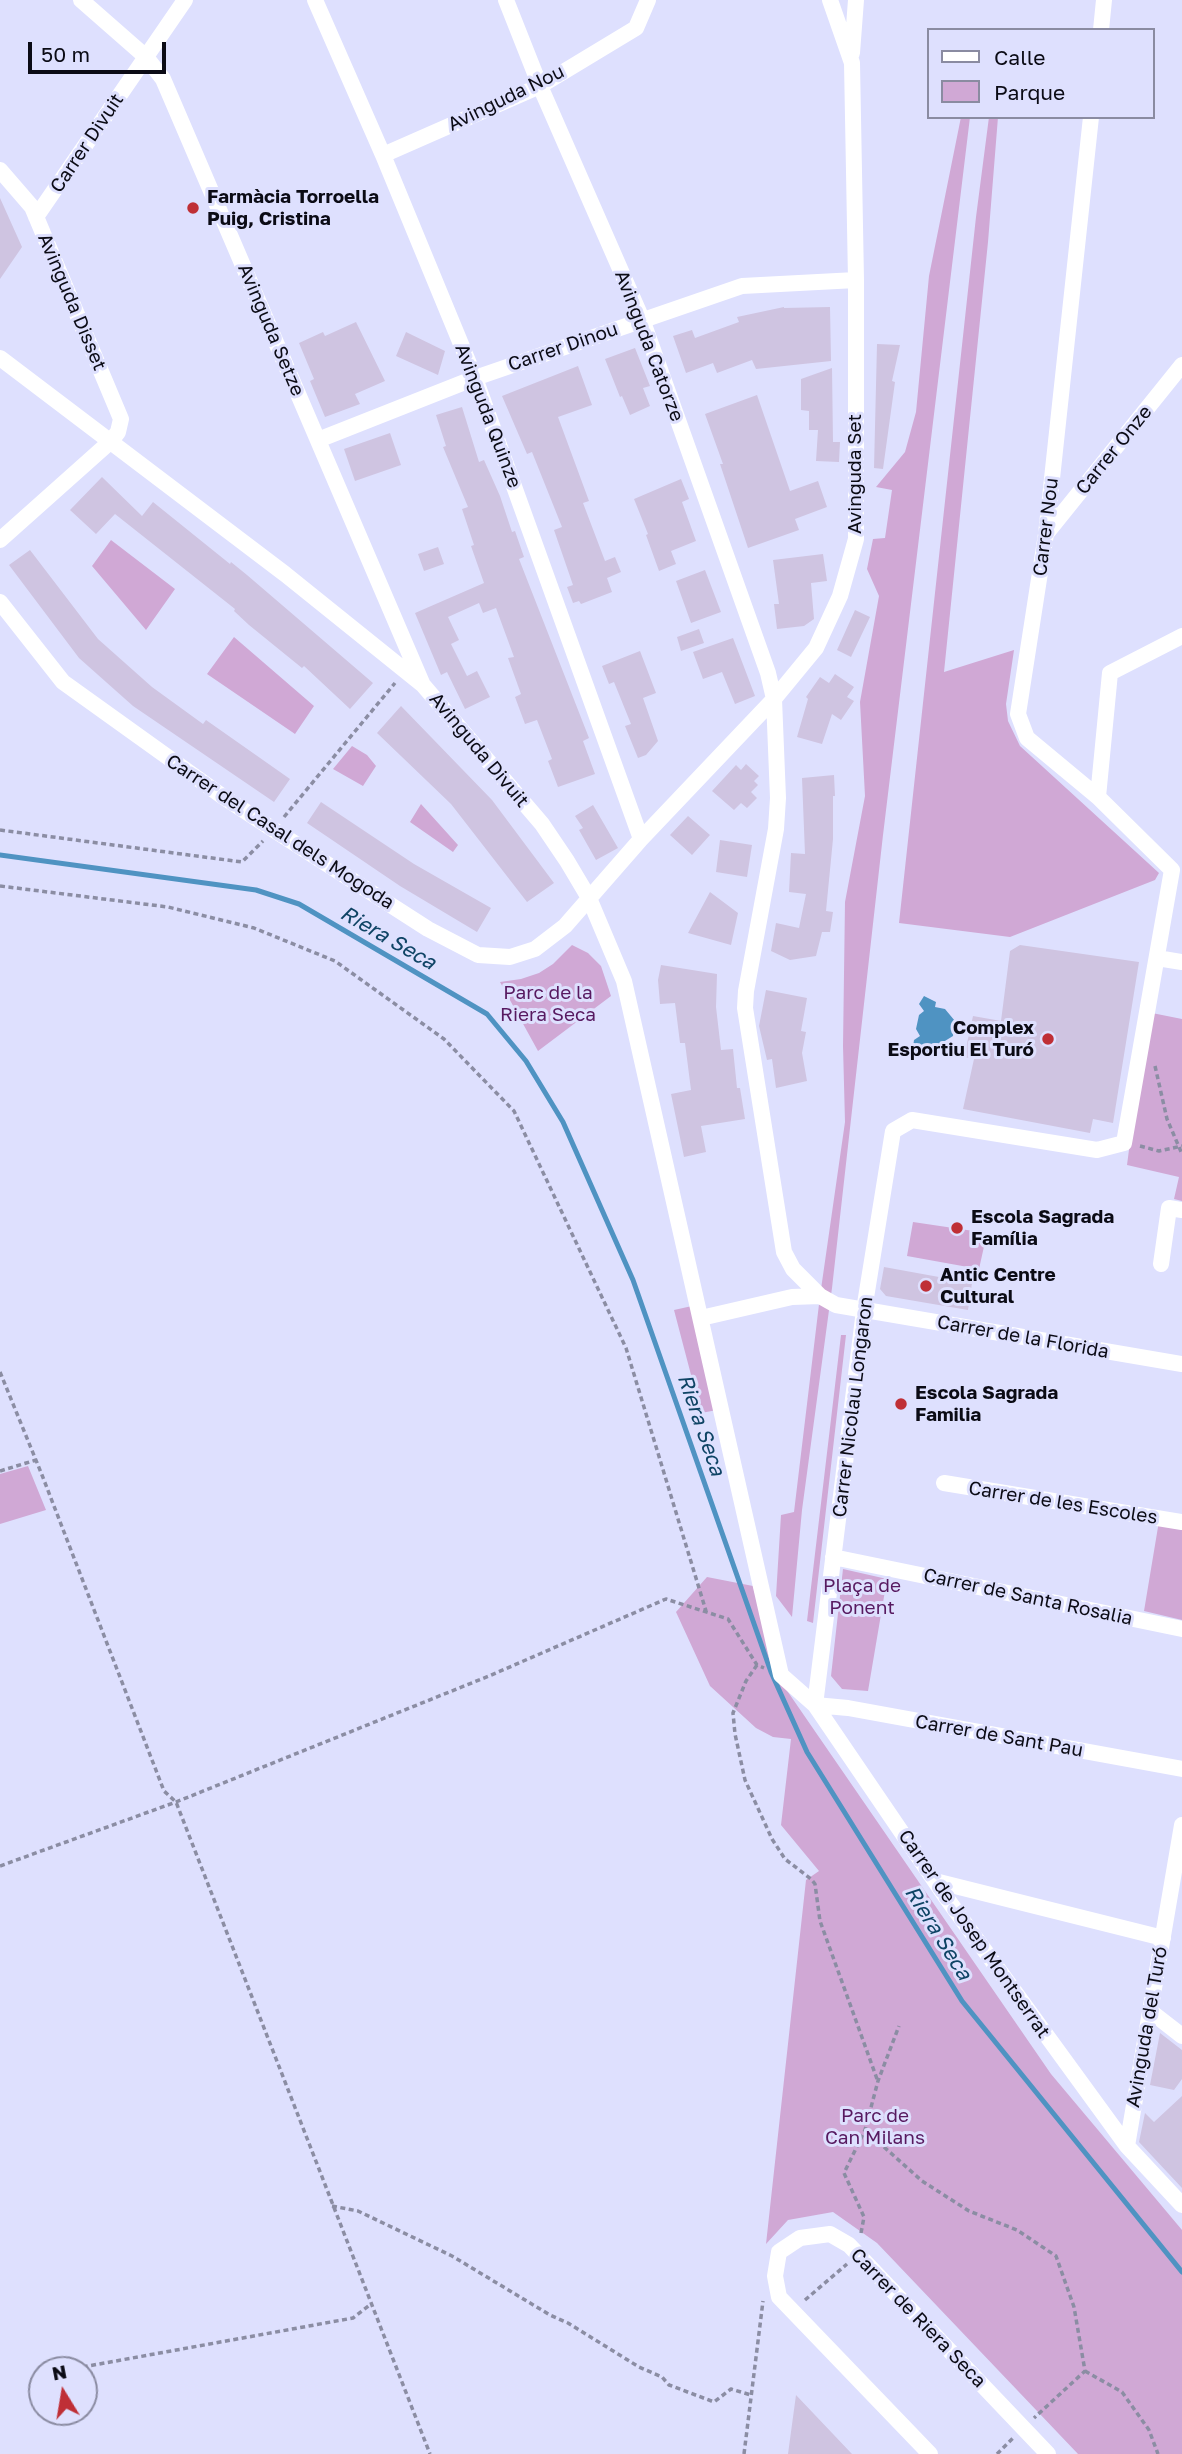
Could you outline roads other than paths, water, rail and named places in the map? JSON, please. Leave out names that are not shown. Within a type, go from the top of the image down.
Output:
[{"type":"street","name":"Avinguda Setze","points":[[81,0],[146,57],[163,79],[424,685]]},
{"type":"street","name":"Carrer Divuit","points":[[36,216],[185,0]]},
{"type":"street","name":"Avinguda Quinze","points":[[315,0],[383,155],[475,378],[641,839]]},
{"type":"street","name":"Avinguda Catorze","points":[[506,0],[540,86],[642,319],[764,660],[774,699],[778,798],[776,829],[745,1008],[784,1252],[793,1269],[820,1296]]},
{"type":"street","name":"Avinguda Nou","points":[[383,155],[540,86],[636,28],[648,0]]},
{"type":"street","name":"Avinguda Set","points":[[589,898],[774,699],[816,648],[840,596],[856,539],[856,280],[852,63],[831,0]]},
{"type":"street","points":[[852,63],[856,0]]},
{"type":"street","points":[[1101,28],[1104,0]]},
{"type":"street","name":"Carrer Nou","points":[[1091,119],[1046,534],[1018,714],[1027,738],[1177,868]]},
{"type":"street","name":"Avinguda Disset","points":[[0,170],[32,207],[121,419],[118,432],[111,441]]},
{"type":"street","name":"Carrer Dinou","points":[[318,440],[475,378],[742,286],[856,280]]},
{"type":"street","name":"Avinguda Divuit","points":[[0,358],[285,574],[424,685],[542,824],[589,898],[624,981],[781,1675]]},
{"type":"street","name":"Carrer Onze","points":[[1046,534],[1182,365]]},
{"type":"street","points":[[0,540],[111,441]]},
{"type":"street","name":"Carrer del Casal dels Mogoda","points":[[0,602],[63,682],[73,690],[222,796],[428,929],[478,955],[510,957],[535,948],[565,926],[589,898]]},
{"type":"street","points":[[1098,797],[1110,673],[1182,636]]},
{"type":"street","points":[[1177,868],[1157,958],[1182,962]]},
{"type":"street","name":"Carrer Nicolau Longaron","points":[[815,1705],[864,1310],[893,1131],[912,1120],[1097,1150],[1124,1143],[1157,958]]},
{"type":"street","points":[[1161,1264],[1169,1208],[1182,1210]]},
{"type":"street","points":[[701,1318],[792,1297],[820,1296]]},
{"type":"street","name":"Carrer de la Florida","points":[[820,1296],[836,1304],[864,1310],[1182,1364]]},
{"type":"street","name":"Carrer de les Escoles","points":[[944,1483],[1182,1522]]},
{"type":"street","name":"Carrer de Santa Rosalia","points":[[834,1557],[1182,1629]]},
{"type":"street","name":"Carrer de Josep Montserrat","points":[[781,1675],[815,1705],[935,1881],[1127,2146],[1182,2205]]},
{"type":"street","name":"Carrer de Sant Pau","points":[[815,1705],[848,1708],[1182,1769]]},
{"type":"street","name":"Avinguda del Turó","points":[[1127,2146],[1163,1938],[1176,1894],[1182,1825]]},
{"type":"street","points":[[935,1881],[1163,1938]]},
{"type":"street","points":[[1150,2011],[1182,2036]]},
{"type":"street","name":"Carrer de Riera Seca","points":[[930,2454],[779,2297],[775,2276],[779,2252],[800,2238],[830,2234],[849,2245],[1048,2454]]},
{"type":"water","points":[[924,996],[936,1002],[935,1007],[945,1009],[955,1021],[953,1036],[940,1044],[938,1051],[932,1055],[917,1053],[913,1047],[914,1040],[920,1036],[916,1029],[919,1015],[924,1011],[919,1004]]},
{"type":"waterway","name":"Riera Seca","points":[[0,855],[256,890],[299,904],[487,1014],[526,1061],[563,1122],[633,1280],[771,1672],[807,1752],[962,2001],[1182,2272]]},
{"type":"place","name":"Farmàcia Torroella Puig, Cristina","points":[[193,208]]},
{"type":"place","name":"Complex Esportiu El Turó","points":[[1048,1039]]},
{"type":"place","name":"Escola Sagrada Família","points":[[957,1228]]},
{"type":"place","name":"Antic Centre Cultural","points":[[926,1286]]},
{"type":"place","name":"Escola Sagrada Familia","points":[[901,1404]]},
{"type":"park label","name":"Parc de la Riera Seca","points":[[548,1004]]},
{"type":"park label","name":"Plaça de Ponent","points":[[862,1597]]},
{"type":"park label","name":"Parc de Can Milans","points":[[875,2127]]}]
